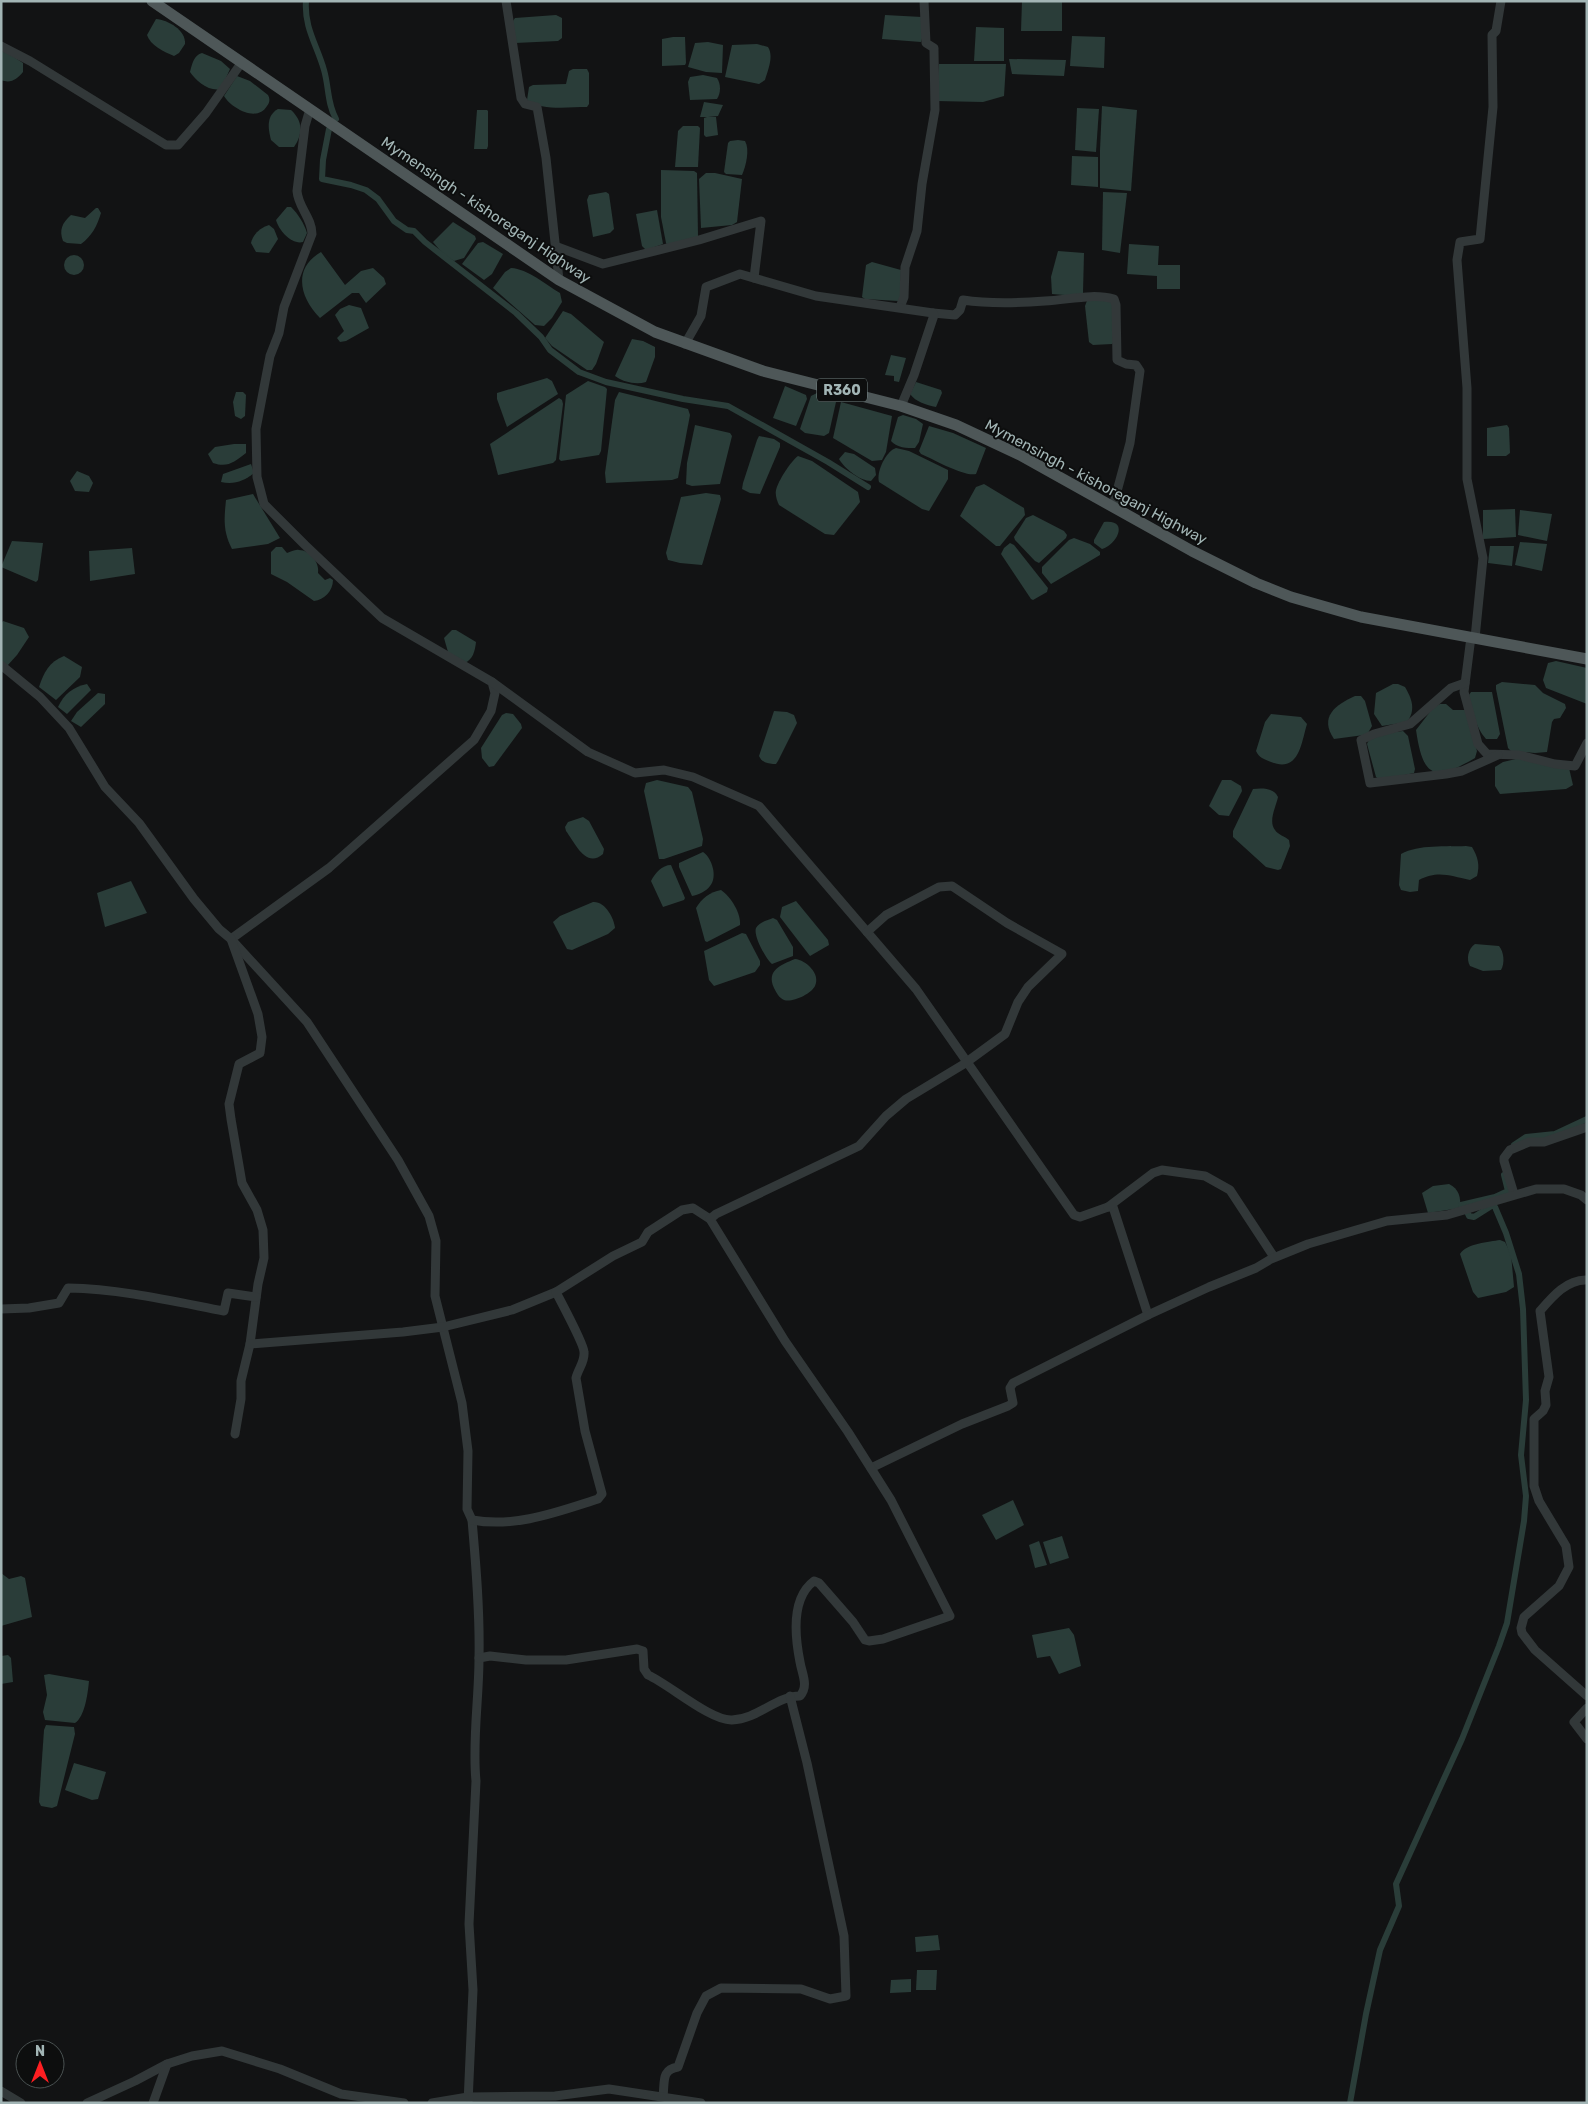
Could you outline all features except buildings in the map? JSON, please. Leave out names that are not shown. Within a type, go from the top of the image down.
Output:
[{"type":"main road","name":"Mymensingh - kishoreganj Highway","points":[[152,1],[558,280],[656,332],[763,371],[901,406],[956,425],[993,441],[1192,551],[1256,583],[1285,594],[1361,617],[1587,659]]},
{"type":"street","points":[[506,1],[521,98],[525,104],[537,107],[546,158],[558,280]]},
{"type":"street","points":[[900,307],[904,297],[905,267],[917,231],[934,110],[934,48],[926,43],[924,1]]},
{"type":"street","points":[[1501,1],[1496,32],[1492,35],[1492,107],[1480,238],[1460,242],[1457,260],[1467,388],[1467,479],[1483,558],[1473,638],[1465,683],[1466,705],[1478,744],[1488,754],[1519,755],[1555,764],[1576,766],[1587,743]]},
{"type":"street","points":[[1,46],[38,66],[166,145],[178,144],[195,126],[242,62]]},
{"type":"street","points":[[310,109],[305,126],[297,191],[298,201],[311,226],[312,234],[284,307],[279,333],[270,356],[256,429],[255,449],[258,484],[264,504],[304,545],[382,618],[492,682],[588,752],[635,773],[664,770],[686,775],[759,806],[916,989],[1074,1215],[1080,1217],[1108,1206],[1153,1173],[1162,1170],[1205,1176],[1230,1190],[1274,1257]]},
{"type":"street","points":[[555,246],[602,264],[699,240],[761,221],[754,278]]},
{"type":"street","points":[[685,344],[701,316],[706,288],[740,274],[816,296],[954,315],[960,310],[963,300],[984,303],[1044,301],[1099,296],[1114,300],[1116,305],[1117,360],[1126,364],[1136,365],[1140,372],[1130,443],[1113,506]]},
{"type":"street","points":[[901,406],[917,366],[934,316],[933,313]]},
{"type":"street","points":[[1,665],[40,696],[69,728],[105,787],[139,823],[219,930],[231,939],[307,1022],[398,1160],[429,1216],[436,1241],[435,1296],[462,1403],[468,1451],[467,1509],[472,1520],[479,1658],[474,1759],[476,1782],[469,1924],[473,1990],[468,2100]]},
{"type":"street","points":[[231,939],[329,868],[474,740],[491,710],[495,693],[492,682]]},
{"type":"street","points":[[1465,683],[1451,688],[1410,724],[1374,734],[1361,740],[1370,783],[1462,771],[1498,755]]},
{"type":"street","points":[[710,1218],[859,1146],[886,1116],[906,1099],[968,1062],[1005,1034],[1018,1002],[1028,988],[1062,954],[1006,923],[952,886],[938,887],[886,915],[867,932]]},
{"type":"street","points":[[231,939],[254,1002],[262,1036],[260,1053],[239,1064],[229,1104],[242,1183],[257,1210],[263,1230],[264,1258],[250,1344],[241,1381],[241,1399],[235,1434]]},
{"type":"street","points":[[1514,1194],[1504,1161],[1510,1150],[1529,1142],[1544,1142],[1587,1126]]},
{"type":"street","points":[[871,1468],[962,1424],[1008,1406],[1013,1403],[1010,1388],[1013,1384],[1148,1315],[1256,1268],[1274,1257],[1308,1244],[1378,1223],[1447,1215],[1536,1189],[1554,1188],[1572,1192],[1587,1200]]},
{"type":"street","points":[[1108,1206],[1113,1207],[1148,1315]]},
{"type":"street","points":[[250,1344],[443,1327],[512,1310],[556,1292],[613,1256],[642,1242],[648,1232],[682,1210],[693,1208],[710,1218],[785,1341],[871,1468],[891,1500],[950,1616],[883,1638],[865,1640],[853,1622],[818,1583],[814,1581],[807,1586],[800,1601],[796,1620],[800,1660],[806,1685],[804,1691],[800,1696],[790,1696],[779,1700],[768,1709],[733,1720],[724,1719],[708,1712],[648,1675],[644,1669],[642,1651],[636,1649],[566,1660],[526,1660],[490,1656],[479,1658]]},
{"type":"street","points":[[1587,1280],[1578,1280],[1556,1292],[1540,1311],[1549,1377],[1545,1391],[1546,1405],[1543,1411],[1534,1419],[1534,1486],[1538,1501],[1566,1546],[1569,1567],[1559,1586],[1524,1616],[1521,1628],[1522,1633],[1535,1650],[1587,1696]]},
{"type":"street","points":[[1,1309],[29,1308],[59,1303],[68,1288],[100,1288],[138,1293],[224,1311],[228,1293],[256,1298]]},
{"type":"street","points":[[472,1520],[494,1523],[531,1519],[598,1500],[602,1494],[585,1431],[576,1378],[585,1351],[556,1292]]},
{"type":"street","points":[[663,2096],[666,2073],[669,2069],[678,2067],[697,2013],[706,1996],[721,1988],[801,1989],[830,1999],[846,1996],[844,1936],[807,1762],[790,1696]]},
{"type":"street","points":[[1587,1708],[1574,1722],[1587,1739]]},
{"type":"street","points":[[87,2103],[167,2064],[192,2056],[222,2051],[280,2069],[340,2098],[404,2103]]},
{"type":"street","points":[[153,2103],[167,2064]]},
{"type":"street","points":[[432,2103],[553,2096],[609,2089],[701,2103]]},
{"type":"street","points":[[1,2091],[21,2103]]},
{"type":"shaded area","points":[[1022,1],[1062,1],[1062,31],[1021,31]]},
{"type":"shaded area","points":[[556,15],[562,18],[562,38],[558,41],[515,43],[513,21],[515,18]]},
{"type":"shaded area","points":[[885,15],[922,17],[924,31],[921,42],[882,39]]},
{"type":"shaded area","points":[[156,19],[166,21],[183,34],[185,44],[179,53],[174,56],[158,48],[147,35]]},
{"type":"shaded area","points":[[976,27],[1004,28],[1004,61],[974,61]]},
{"type":"shaded area","points":[[1072,36],[1105,37],[1104,68],[1070,66]]},
{"type":"shaded area","points":[[685,37],[686,63],[685,65],[662,66],[662,39]]},
{"type":"shaded area","points":[[708,42],[723,45],[722,73],[706,72],[688,67],[695,43]]},
{"type":"shaded area","points":[[757,44],[768,47],[770,51],[770,63],[765,80],[759,84],[725,77],[732,45]]},
{"type":"shaded area","points":[[1,51],[8,53],[23,63],[23,72],[13,80],[1,80]]},
{"type":"shaded area","points":[[202,53],[221,61],[230,69],[221,89],[216,90],[203,85],[190,72],[195,58]]},
{"type":"shaded area","points":[[1009,59],[1066,60],[1064,76],[1012,74]]},
{"type":"shaded area","points":[[939,64],[1006,64],[1004,96],[983,102],[936,101]]},
{"type":"shaded area","points":[[573,69],[587,69],[589,73],[589,104],[587,107],[547,107],[527,100],[529,87],[533,85],[566,84],[569,71]]},
{"type":"shaded area","points":[[703,75],[717,78],[720,91],[717,99],[690,100],[688,82],[690,77]]},
{"type":"shaded area","points":[[237,76],[250,81],[268,95],[269,102],[263,111],[257,113],[244,112],[227,101],[224,96]]},
{"type":"shaded area","points":[[704,102],[723,105],[718,116],[708,117],[716,117],[718,135],[706,137],[704,135],[704,118],[707,117],[700,117]]},
{"type":"shaded area","points":[[1102,106],[1137,110],[1131,191],[1100,188]]},
{"type":"shaded area","points":[[1077,108],[1099,109],[1096,152],[1075,150]]},
{"type":"shaded area","points":[[278,109],[291,110],[300,123],[299,137],[294,147],[279,147],[271,140],[270,119],[271,115]]},
{"type":"shaded area","points":[[477,110],[488,111],[487,149],[474,149]]},
{"type":"shaded area","points":[[683,126],[698,126],[700,128],[698,167],[675,167],[678,131]]},
{"type":"shaded area","points":[[738,140],[745,141],[747,148],[747,158],[742,175],[726,174],[724,172],[728,143]]},
{"type":"shaded area","points":[[1072,156],[1098,157],[1098,187],[1071,185]]},
{"type":"shaded area","points":[[661,170],[694,171],[697,173],[698,237],[667,245],[661,217]]},
{"type":"shaded area","points":[[706,173],[742,179],[737,222],[732,225],[701,228],[699,179]]},
{"type":"shaded area","points":[[606,192],[609,194],[614,229],[610,233],[593,237],[587,200],[589,195]]},
{"type":"shaded area","points":[[1103,192],[1127,193],[1120,253],[1102,250]]},
{"type":"shaded area","points":[[287,207],[291,207],[294,210],[304,226],[307,233],[303,242],[290,239],[283,233],[276,220]]},
{"type":"shaded area","points":[[96,208],[101,213],[96,226],[88,238],[81,244],[63,241],[61,230],[63,224],[71,215],[85,218]]},
{"type":"shaded area","points":[[657,210],[663,244],[646,250],[642,246],[636,214]]},
{"type":"shaded area","points":[[453,222],[475,236],[476,239],[464,258],[454,261],[443,254],[433,242]]},
{"type":"shaded area","points":[[269,225],[274,229],[278,239],[269,253],[256,252],[251,243],[253,237]]},
{"type":"shaded area","points":[[483,242],[503,254],[492,274],[484,280],[462,264],[478,243]]},
{"type":"shaded area","points":[[1129,244],[1159,246],[1158,265],[1180,265],[1180,289],[1157,289],[1157,276],[1127,274]]},
{"type":"shaded area","points":[[1058,251],[1084,253],[1083,293],[1077,296],[1052,294],[1051,277]]},
{"type":"shaded area","points":[[321,252],[345,285],[361,271],[373,268],[384,278],[386,284],[366,303],[359,293],[352,293],[320,318],[307,301],[302,283],[306,266]]},
{"type":"shaded area","points":[[74,255],[81,258],[84,265],[81,272],[74,275],[67,272],[64,265],[67,258]]},
{"type":"shaded area","points":[[872,262],[901,270],[900,297],[898,301],[865,299],[862,297],[866,265]]},
{"type":"shaded area","points":[[511,268],[530,274],[560,293],[562,302],[552,318],[544,326],[535,325],[493,288],[505,272]]},
{"type":"shaded area","points":[[1088,298],[1111,301],[1113,305],[1114,342],[1112,344],[1093,345],[1089,342],[1085,306]]},
{"type":"shaded area","points":[[349,305],[361,308],[369,328],[346,341],[340,342],[337,338],[344,331],[335,315],[340,309]]},
{"type":"shaded area","points":[[563,311],[571,314],[604,342],[592,370],[587,370],[552,346],[545,338]]},
{"type":"shaded area","points":[[632,339],[643,341],[655,347],[655,357],[646,382],[630,382],[615,376]]},
{"type":"shaded area","points":[[891,355],[906,358],[899,382],[894,381],[894,376],[885,375]]},
{"type":"shaded area","points":[[547,378],[552,381],[558,394],[507,427],[497,399],[497,393]]},
{"type":"shaded area","points":[[588,381],[607,389],[601,451],[599,455],[561,461],[559,459],[566,395]]},
{"type":"shaded area","points":[[916,382],[941,390],[942,393],[936,407],[921,403],[910,394]]},
{"type":"shaded area","points":[[785,386],[806,395],[807,399],[796,426],[773,418]]},
{"type":"shaded area","points":[[236,392],[243,392],[246,395],[245,416],[241,419],[235,416],[233,402]]},
{"type":"shaded area","points":[[619,392],[688,409],[690,415],[678,478],[672,480],[606,483],[605,473],[615,400]]},
{"type":"shaded area","points":[[817,393],[835,398],[836,402],[829,433],[824,436],[805,433],[800,429],[811,396]]},
{"type":"shaded area","points":[[559,398],[563,404],[556,460],[553,463],[498,475],[490,444]]},
{"type":"shaded area","points":[[841,402],[892,416],[886,452],[882,460],[872,461],[833,438]]},
{"type":"shaded area","points":[[903,415],[916,419],[923,424],[919,442],[915,448],[905,448],[891,441],[898,417]]},
{"type":"shaded area","points":[[695,425],[730,433],[732,436],[720,484],[692,486],[686,484],[687,463]]},
{"type":"shaded area","points":[[1507,425],[1509,428],[1510,453],[1506,456],[1487,456],[1487,428]]},
{"type":"shaded area","points":[[929,426],[953,433],[986,448],[976,474],[964,473],[921,454],[919,451]]},
{"type":"shaded area","points":[[759,436],[774,439],[780,443],[760,494],[750,493],[742,489]]},
{"type":"shaded area","points":[[246,444],[246,453],[227,464],[213,463],[208,454],[215,447]]},
{"type":"shaded area","points":[[896,448],[909,451],[948,470],[948,479],[929,511],[922,509],[879,482],[879,473],[883,462],[889,453]]},
{"type":"shaded area","points":[[845,452],[854,454],[875,468],[876,475],[871,481],[858,477],[845,467],[839,459]]},
{"type":"shaded area","points":[[798,456],[812,461],[858,492],[860,502],[834,535],[825,534],[778,503],[776,498],[777,486],[788,467]]},
{"type":"shaded area","points":[[251,464],[254,473],[246,478],[235,483],[221,482],[223,474]]},
{"type":"shaded area","points":[[77,471],[89,476],[93,483],[89,492],[75,491],[70,481]]},
{"type":"shaded area","points":[[984,484],[1024,508],[1025,515],[1000,546],[996,546],[960,516],[976,487]]},
{"type":"shaded area","points":[[706,493],[720,495],[721,499],[702,565],[668,560],[666,553],[681,497]]},
{"type":"shaded area","points":[[253,494],[280,538],[268,544],[232,549],[225,525],[226,500]]},
{"type":"shaded area","points":[[1515,509],[1516,537],[1483,539],[1483,510]]},
{"type":"shaded area","points":[[1520,510],[1552,514],[1547,541],[1518,535]]},
{"type":"shaded area","points":[[1033,515],[1064,531],[1067,535],[1039,563],[1014,537],[1026,518]]},
{"type":"shaded area","points":[[1104,522],[1112,522],[1119,528],[1113,542],[1102,549],[1094,543],[1094,540]]},
{"type":"shaded area","points":[[1074,538],[1090,544],[1100,552],[1100,555],[1051,584],[1042,573],[1042,567],[1069,540]]},
{"type":"shaded area","points":[[12,541],[43,543],[38,580],[36,582],[1,567]]},
{"type":"shaded area","points":[[1520,542],[1547,544],[1542,571],[1515,565]]},
{"type":"shaded area","points":[[1010,543],[1014,545],[1048,588],[1047,592],[1033,600],[1001,554]]},
{"type":"shaded area","points":[[1490,546],[1514,546],[1512,566],[1488,563]]},
{"type":"shaded area","points":[[276,547],[282,547],[287,553],[294,550],[307,552],[316,561],[318,573],[325,580],[330,578],[333,580],[333,584],[327,594],[321,599],[314,601],[287,582],[271,574],[271,552]]},
{"type":"shaded area","points":[[132,548],[135,574],[90,581],[89,551]]},
{"type":"shaded area","points":[[3,621],[24,628],[29,637],[7,666],[1,663],[1,624]]},
{"type":"shaded area","points":[[452,630],[456,630],[476,642],[473,654],[465,663],[448,652],[444,638]]},
{"type":"shaded area","points":[[64,656],[82,667],[80,677],[56,700],[39,687],[48,668],[54,661]]},
{"type":"shaded area","points":[[1556,661],[1587,668],[1587,704],[1546,688],[1543,680],[1548,663]]},
{"type":"shaded area","points":[[1502,682],[1535,685],[1543,693],[1565,704],[1566,708],[1560,718],[1554,719],[1552,722],[1547,752],[1511,751],[1508,748],[1496,689],[1496,685]]},
{"type":"shaded area","points":[[87,684],[91,690],[67,714],[58,707],[63,698],[70,692],[77,687]]},
{"type":"shaded area","points":[[1393,684],[1405,687],[1410,696],[1412,709],[1410,718],[1407,722],[1382,726],[1374,714],[1376,693]]},
{"type":"shaded area","points":[[1471,692],[1492,692],[1500,734],[1497,739],[1486,739],[1479,729],[1469,695]]},
{"type":"shaded area","points":[[98,693],[105,694],[105,704],[81,727],[71,721],[77,712]]},
{"type":"shaded area","points":[[1355,696],[1361,696],[1365,701],[1372,726],[1368,733],[1364,735],[1334,739],[1328,724],[1331,713],[1341,703]]},
{"type":"shaded area","points":[[1440,704],[1446,704],[1453,710],[1465,710],[1477,751],[1475,758],[1461,766],[1440,772],[1433,771],[1422,758],[1416,730],[1433,708]]},
{"type":"shaded area","points":[[774,711],[787,712],[794,715],[797,723],[778,761],[776,764],[771,764],[766,763],[759,756]]},
{"type":"shaded area","points":[[506,713],[513,714],[522,728],[494,766],[489,767],[482,758],[481,748],[502,715]]},
{"type":"shaded area","points":[[1271,714],[1301,717],[1307,724],[1297,755],[1288,764],[1271,762],[1260,757],[1256,751],[1265,722]]},
{"type":"shaded area","points":[[1403,731],[1408,736],[1415,769],[1414,773],[1380,780],[1376,777],[1367,744],[1369,740],[1377,736]]},
{"type":"shaded area","points":[[1520,758],[1569,768],[1573,785],[1566,789],[1500,794],[1495,786],[1495,767],[1503,762]]},
{"type":"shaded area","points":[[657,780],[688,787],[692,792],[703,839],[702,846],[659,859],[644,791],[646,783]]},
{"type":"shaded area","points":[[1222,780],[1231,780],[1241,786],[1242,791],[1229,816],[1219,815],[1209,806]]},
{"type":"shaded area","points":[[1253,789],[1271,790],[1278,797],[1272,822],[1275,830],[1289,840],[1290,846],[1281,869],[1278,870],[1266,867],[1233,837],[1233,831]]},
{"type":"shaded area","points":[[583,817],[589,821],[604,849],[603,854],[597,858],[591,858],[582,853],[566,831],[565,827],[568,822]]},
{"type":"shaded area","points":[[1424,847],[1472,847],[1477,858],[1477,876],[1470,880],[1444,875],[1432,875],[1419,880],[1418,891],[1401,890],[1399,885],[1401,854]]},
{"type":"shaded area","points":[[703,852],[711,863],[714,878],[707,890],[692,896],[679,863]]},
{"type":"shaded area","points":[[671,865],[685,898],[663,907],[651,881],[659,870]]},
{"type":"shaded area","points":[[131,881],[147,913],[105,927],[97,893]]},
{"type":"shaded area","points":[[721,890],[735,906],[739,915],[740,925],[707,942],[705,941],[696,908],[707,896]]},
{"type":"shaded area","points":[[796,901],[828,940],[829,945],[810,956],[780,917],[782,907]]},
{"type":"shaded area","points":[[597,902],[605,907],[613,920],[615,928],[608,934],[572,950],[567,949],[553,922],[560,916]]},
{"type":"shaded area","points":[[773,918],[777,920],[793,947],[793,956],[772,964],[756,936],[756,928],[759,924]]},
{"type":"shaded area","points":[[742,933],[746,934],[760,961],[760,965],[755,972],[714,986],[709,980],[704,951]]},
{"type":"shaded area","points":[[1475,944],[1499,946],[1503,958],[1501,970],[1483,971],[1470,966],[1468,954]]},
{"type":"shaded area","points":[[795,959],[804,962],[811,968],[816,981],[813,989],[806,995],[787,1001],[779,996],[775,990],[772,977],[776,969]]},
{"type":"shaded area","points":[[1449,1184],[1459,1194],[1460,1208],[1428,1213],[1422,1193],[1433,1186]]},
{"type":"shaded area","points":[[1500,1240],[1505,1242],[1511,1254],[1514,1287],[1506,1292],[1478,1298],[1473,1292],[1460,1254],[1463,1250],[1473,1245]]},
{"type":"shaded area","points":[[1013,1500],[1024,1525],[996,1540],[982,1515]]},
{"type":"shaded area","points":[[1062,1536],[1069,1558],[1050,1564],[1043,1542]]},
{"type":"shaded area","points":[[1039,1541],[1047,1565],[1035,1568],[1029,1545]]},
{"type":"shaded area","points":[[1,1573],[9,1579],[21,1576],[25,1578],[32,1617],[1,1626]]},
{"type":"shaded area","points":[[1069,1628],[1074,1635],[1081,1666],[1059,1674],[1050,1656],[1037,1658],[1032,1635]]},
{"type":"shaded area","points":[[8,1655],[11,1658],[13,1682],[1,1684],[1,1656]]},
{"type":"shaded area","points":[[49,1674],[89,1681],[84,1710],[75,1723],[45,1720],[43,1712],[47,1695],[44,1675]]},
{"type":"shaded area","points":[[46,1725],[74,1727],[75,1734],[57,1806],[52,1808],[41,1806],[39,1802],[44,1730]]},
{"type":"shaded area","points":[[74,1763],[106,1772],[98,1799],[92,1800],[65,1790]]},
{"type":"shaded area","points":[[938,1935],[940,1950],[916,1952],[915,1937]]},
{"type":"shaded area","points":[[917,1970],[937,1970],[936,1990],[916,1990]]},
{"type":"shaded area","points":[[911,1979],[911,1992],[890,1993],[891,1980]]},
{"type":"waterway","points":[[306,1],[309,28],[324,70],[331,107],[336,119]]},
{"type":"waterway","points":[[329,129],[323,160],[322,179],[366,190],[378,199],[394,221],[407,230],[414,231],[425,242],[516,313],[541,337],[550,350],[579,372],[606,382],[683,399],[728,406],[828,462],[868,487]]},
{"type":"waterway","points":[[1514,1145],[1526,1137],[1555,1134],[1587,1119]]},
{"type":"waterway","points":[[1461,1205],[1495,1197],[1508,1191],[1504,1175]]},
{"type":"waterway","points":[[1350,2103],[1380,1950],[1399,1906],[1396,1884],[1462,1739],[1499,1646],[1507,1623],[1524,1521],[1526,1496],[1521,1455],[1526,1400],[1523,1309],[1519,1274],[1506,1233],[1495,1207],[1493,1205],[1474,1217],[1469,1216],[1464,1205]]}]
